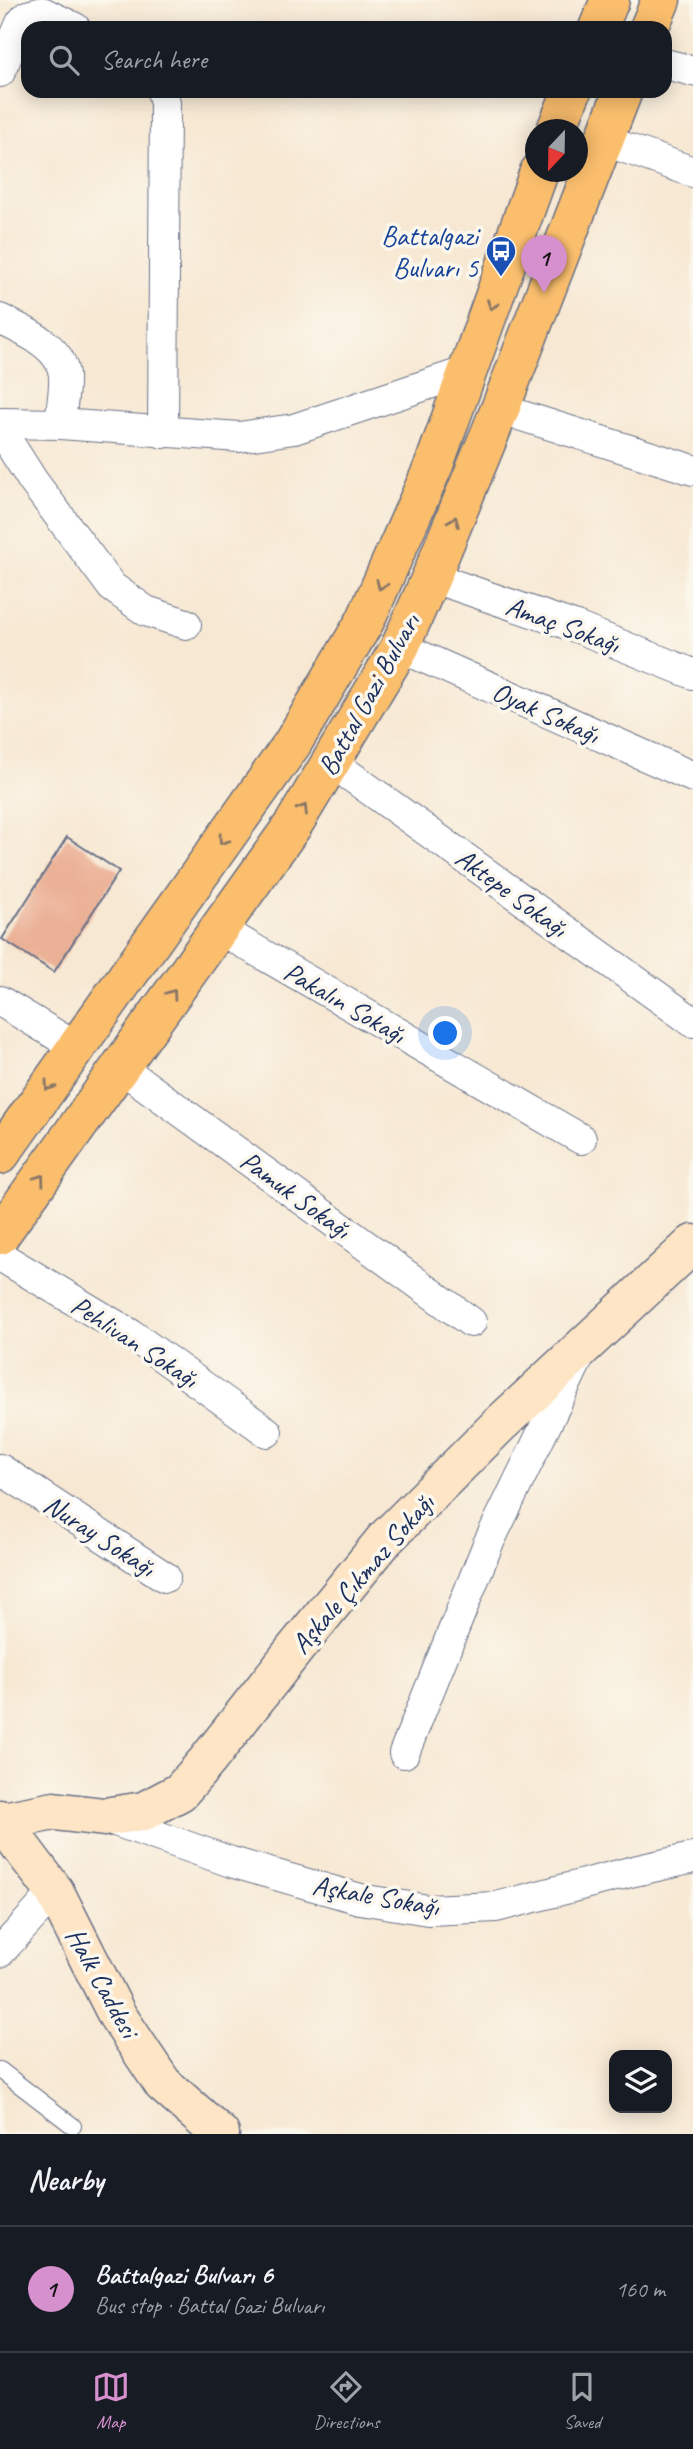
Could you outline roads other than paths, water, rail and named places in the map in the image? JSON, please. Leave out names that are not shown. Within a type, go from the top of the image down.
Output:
[{"type":"main road","points":[[601,21],[610,0]]},
{"type":"main road","points":[[652,21],[661,0]]},
{"type":"main road","points":[[561,119],[569,98]]},
{"type":"main road","name":"Battal Gazi Bulvarı","points":[[0,1235],[293,825],[400,647],[500,410],[620,98]]},
{"type":"main road","name":"Battal Gazi Bulvarı","points":[[0,1155],[292,744],[365,621],[434,465],[536,182]]},
{"type":"street","points":[[23,21],[27,16],[42,12],[61,21]]},
{"type":"street","points":[[0,72],[21,23]]},
{"type":"street","points":[[672,66],[693,71]]},
{"type":"street","points":[[163,98],[163,433]]},
{"type":"street","points":[[603,140],[693,172]]},
{"type":"street","points":[[0,320],[38,339],[52,350],[59,360],[64,374],[60,424]]},
{"type":"street","points":[[0,423],[60,424],[239,437],[294,429],[468,371]]},
{"type":"street","points":[[500,410],[693,470]]},
{"type":"street","points":[[0,429],[33,481],[112,587],[146,611],[186,624]]},
{"type":"street","name":"Amaç Sokağı","points":[[431,578],[576,627],[693,674]]},
{"type":"street","name":"Oyak Sokağı","points":[[400,647],[693,777]]},
{"type":"street","name":"Aktepe Sokağı","points":[[331,762],[693,1022]]},
{"type":"street","name":"Pakalın Sokağı","points":[[219,929],[581,1139]]},
{"type":"street","points":[[0,1001],[76,1047]]},
{"type":"street","name":"Pamuk Sokağı","points":[[120,1067],[471,1322]]},
{"type":"street","name":"Aşkale Çıkmaz Sokağı","points":[[2,1820],[54,1811],[104,1817],[144,1811],[180,1791],[385,1539],[500,1424],[693,1244]]},
{"type":"street","name":"Pehlivan Sokağı","points":[[0,1256],[132,1335],[267,1432]]},
{"type":"street","points":[[404,1754],[488,1544],[587,1341]]},
{"type":"street","name":"Nuray Sokağı","points":[[0,1469],[164,1577]]},
{"type":"street","name":"Aşkale Sokağı","points":[[104,1817],[231,1862],[360,1899],[428,1910],[496,1907],[693,1858]]},
{"type":"street","name":"Halk Caddesi","points":[[2,1820],[55,1892],[117,2015],[163,2084],[220,2134]]},
{"type":"street","points":[[0,1952],[55,1892]]},
{"type":"lane","points":[[0,2070],[73,2126]]},
{"type":"place","name":"Battalgazi Bulvarı 5","points":[[501,278]]},
{"type":"place","name":"Battalgazi Bulvarı 6","points":[[544,293]]}]
